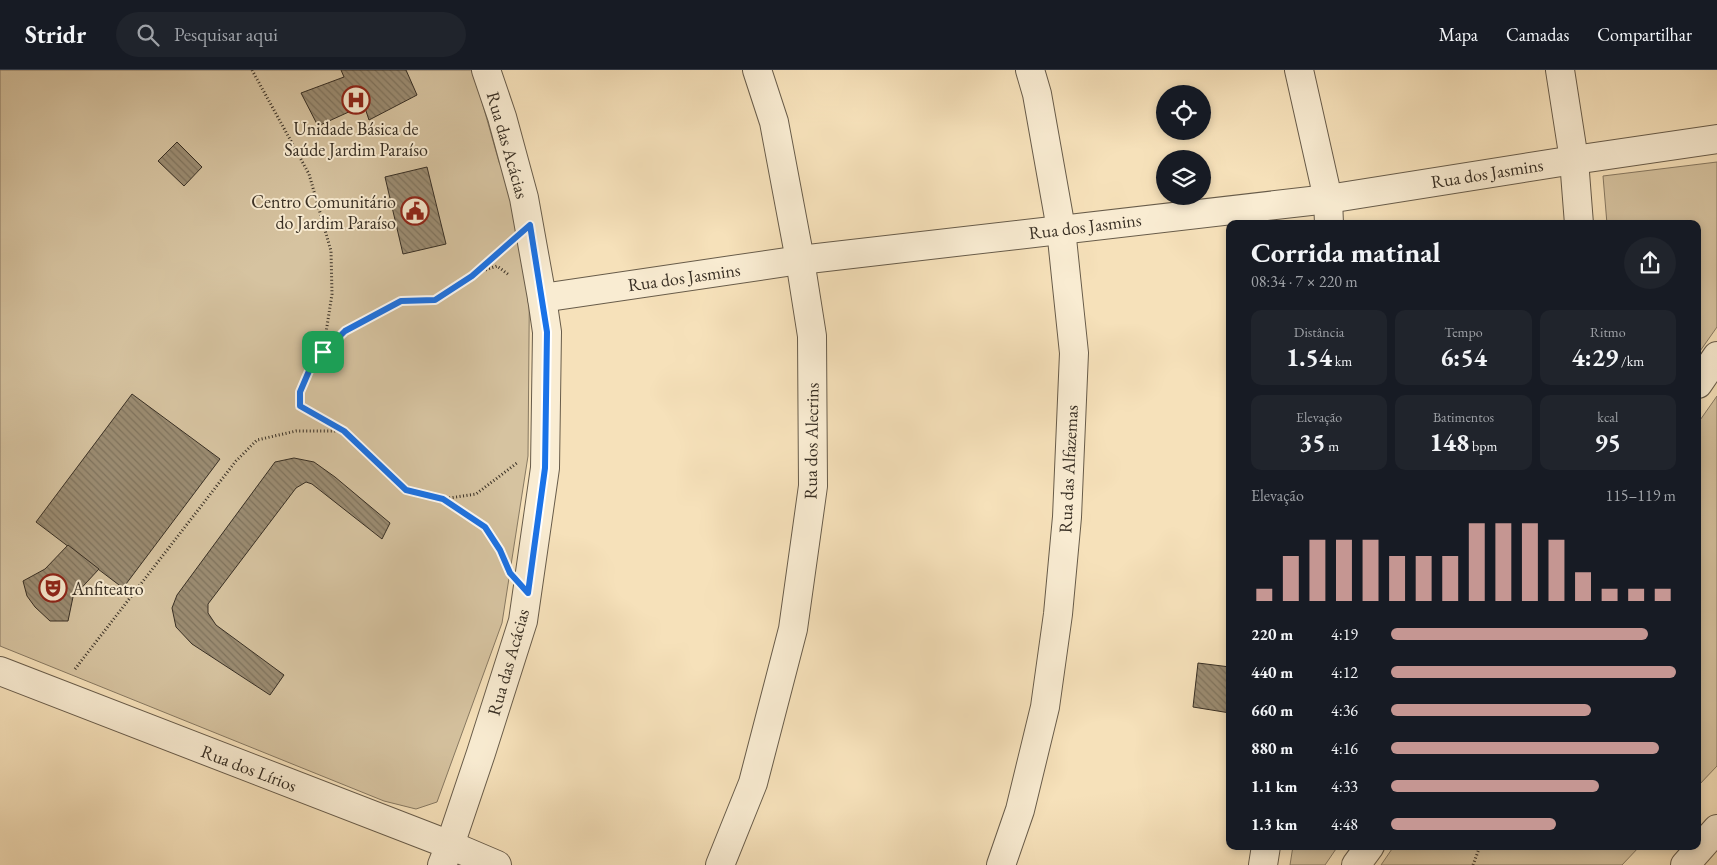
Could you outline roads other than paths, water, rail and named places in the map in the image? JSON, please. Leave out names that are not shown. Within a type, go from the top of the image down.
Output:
[{"type":"street","name":"Rua das Acácias","points":[[446,855],[523,621],[545,468],[547,332],[542,298],[530,225],[502,117],[486,70]]},
{"type":"street","name":"Rua dos Alecrins","points":[[720,865],[752,783],[793,630],[812,495],[812,336],[774,122],[757,70]]},
{"type":"street","name":"Rua das Alfazemas","points":[[1001,865],[1020,810],[1045,707],[1058,614],[1067,517],[1074,353],[1061,229],[1037,94],[1030,70]]},
{"type":"street","points":[[1299,70],[1328,211]]},
{"type":"street","points":[[1560,70],[1574,160],[1579,220]]},
{"type":"street","name":"Rua dos Jasmins","points":[[542,298],[800,260],[1061,229],[1328,211],[1574,160],[1717,140]]},
{"type":"street","points":[[1701,380],[1717,356]]},
{"type":"street","name":"Rua dos Lírios","points":[[0,671],[446,855],[497,865]]},
{"type":"street","points":[[1701,846],[1717,828]]},
{"type":"street","points":[[1262,865],[1265,850]]},
{"type":"street","points":[[1356,865],[1367,850]]},
{"type":"street","points":[[1685,865],[1698,850]]},
{"type":"place","name":"Unidade Básica de Saúde Jardim Paraíso","points":[[356,100]]},
{"type":"place","name":"Centro Comunitário do Jardim Paraíso","points":[[415,211]]},
{"type":"place","name":"Anfiteatro","points":[[53,588]]}]
